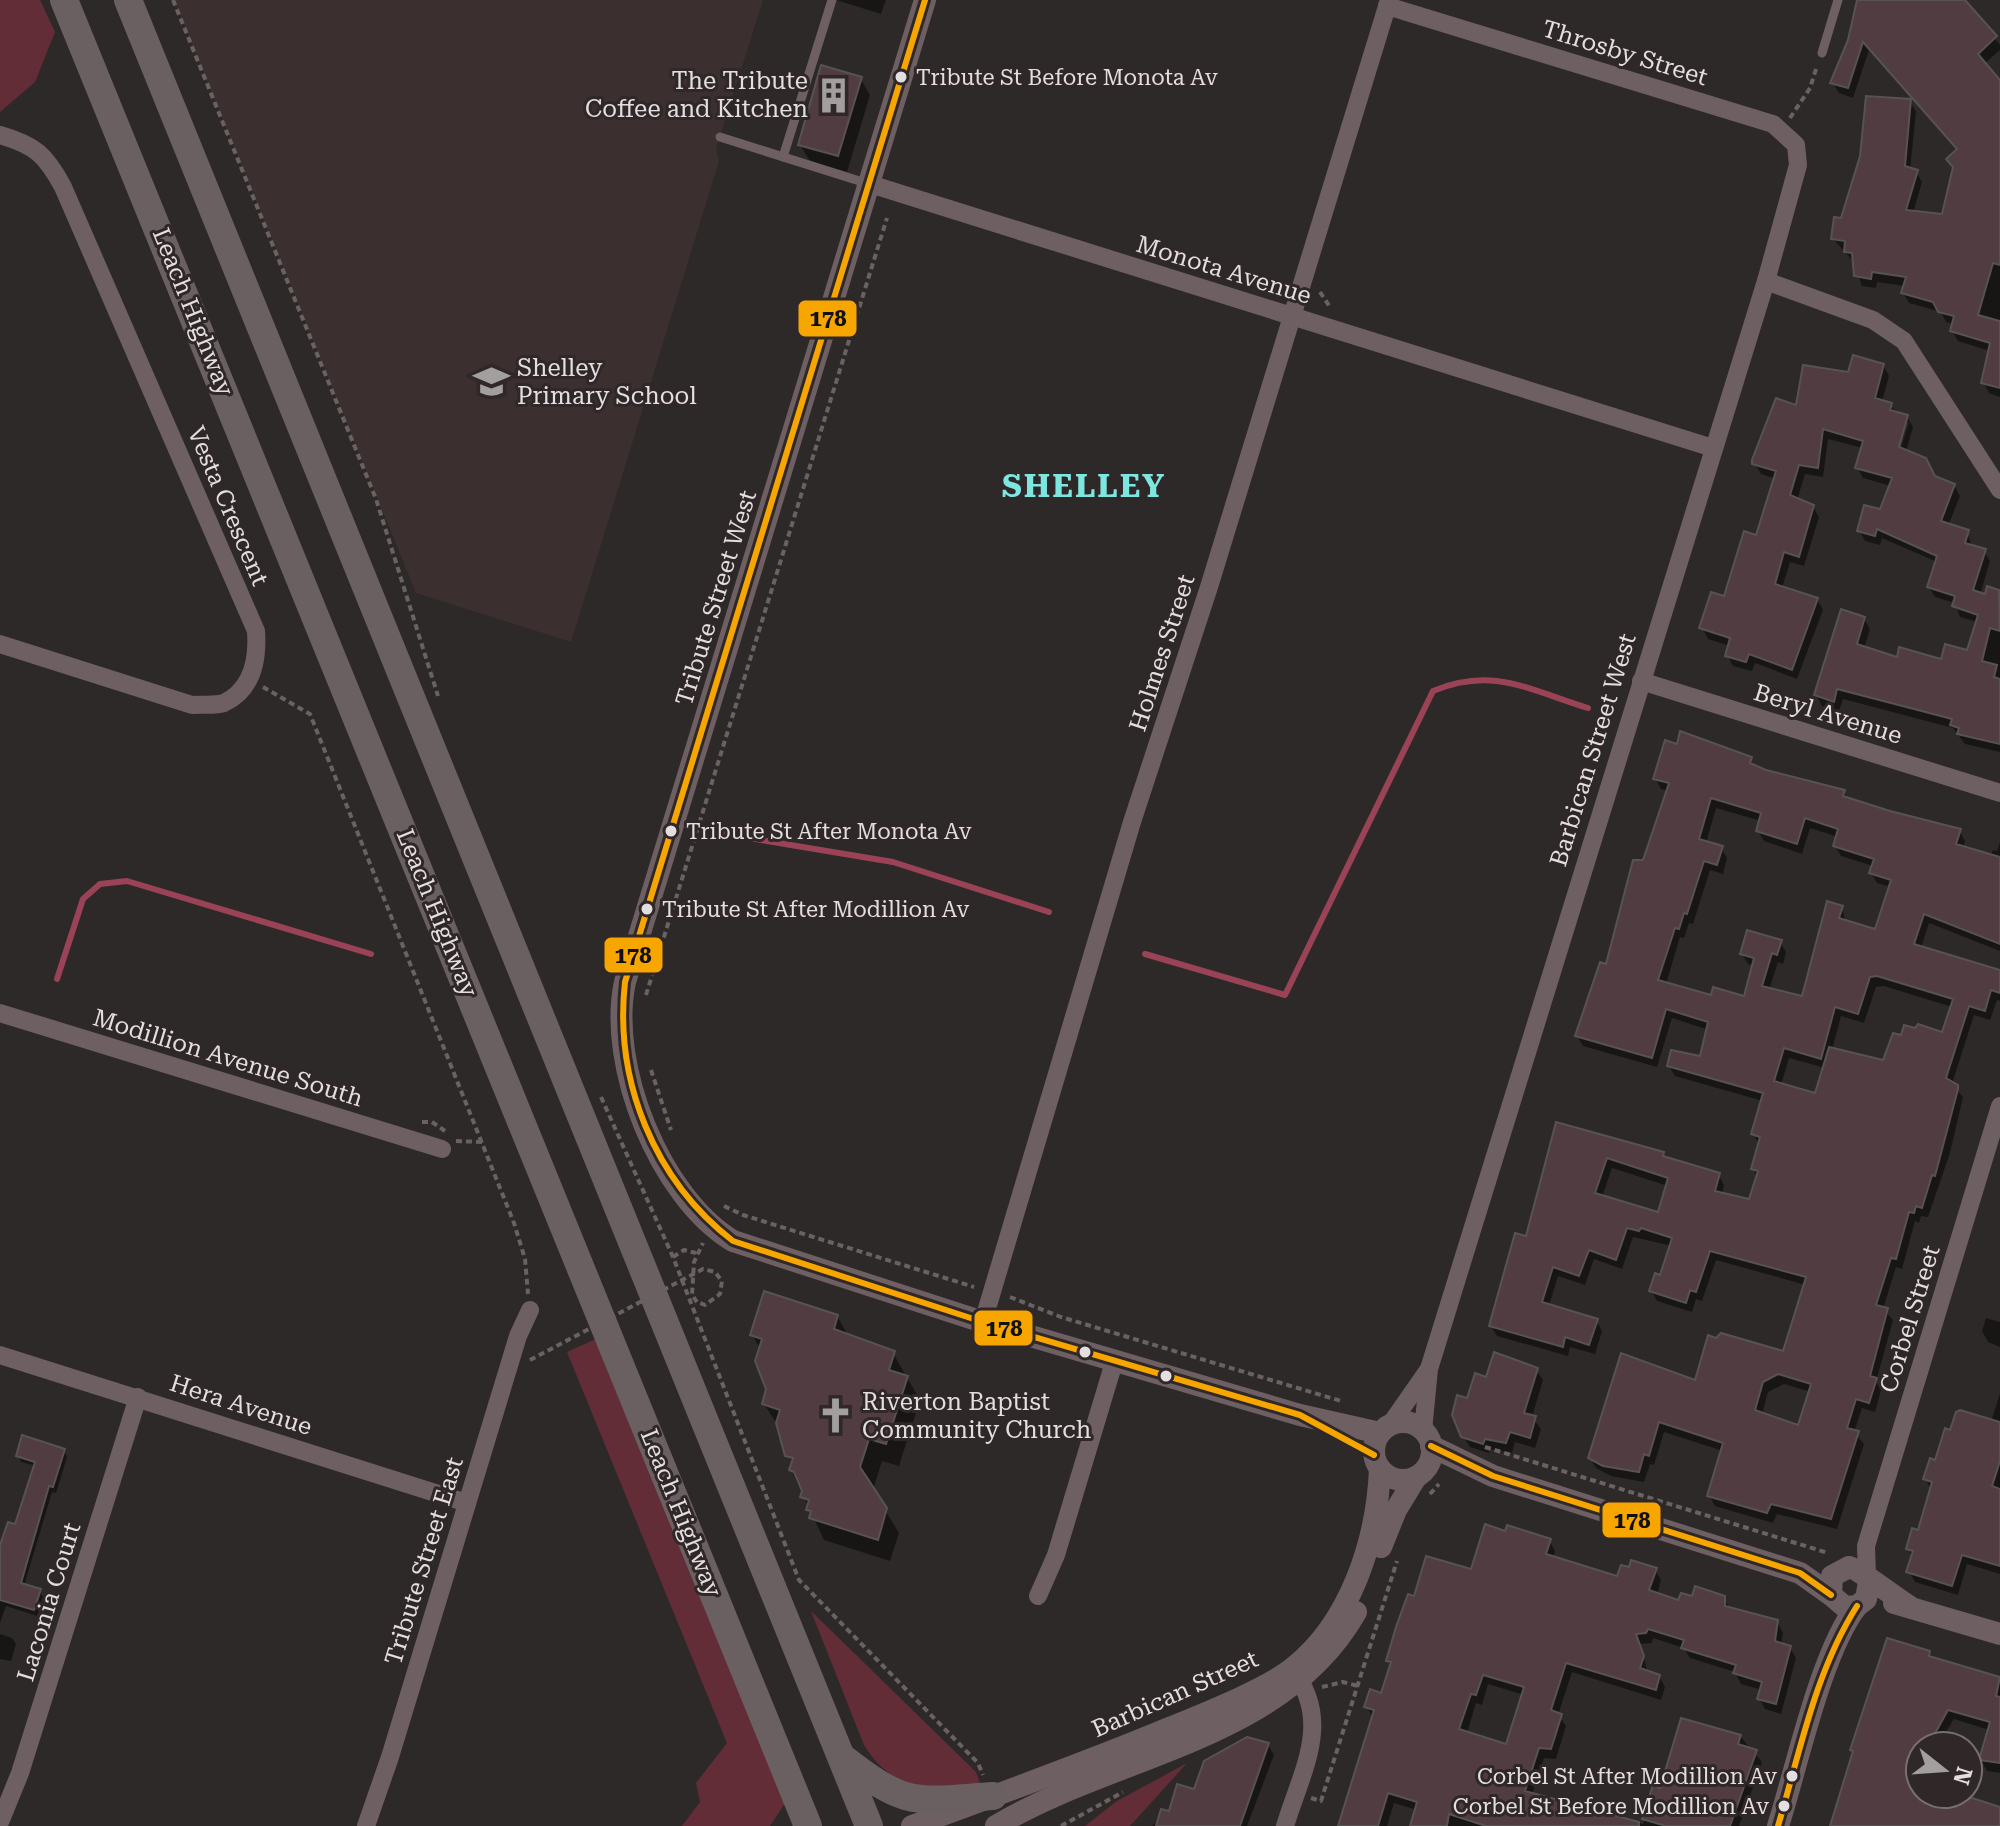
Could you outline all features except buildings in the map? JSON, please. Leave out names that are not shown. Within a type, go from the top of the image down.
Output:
[{"type":"highway","points":[[128,0],[869,1826]]},
{"type":"highway","name":"Leach Highway","points":[[65,3],[798,1818]]},
{"type":"highway","points":[[842,1757],[880,1787],[919,1801],[988,1786]]},
{"type":"street","name":"Tribute Street West","points":[[713,1229],[690,1206],[671,1178],[646,1124],[624,1056],[622,998],[925,0]]},
{"type":"street","name":"Throsby Street","points":[[1388,3],[1781,129],[1796,145]]},
{"type":"street","name":"Holmes Street","points":[[983,1322],[1132,822],[1205,602],[1388,3]]},
{"type":"street","name":"Vesta Crescent","points":[[0,135],[22,141],[47,158],[63,187],[256,631],[258,658],[249,679]]},
{"type":"street","name":"Barbican Street West","points":[[1381,1445],[1429,1369],[1766,281],[1798,165],[1796,145]]},
{"type":"street","name":"Monota Avenue","points":[[870,184],[1713,448]]},
{"type":"street","points":[[1766,281],[1873,320],[1904,341],[2000,490]]},
{"type":"street","points":[[0,644],[192,705],[223,704],[249,679]]},
{"type":"street","name":"Beryl Avenue","points":[[1641,681],[2000,793]]},
{"type":"street","name":"Modillion Avenue South","points":[[0,1013],[446,1145]]},
{"type":"street","name":"Corbel Street","points":[[1865,1591],[1866,1546],[2000,1106]]},
{"type":"street","points":[[713,1229],[769,1254],[983,1322],[1300,1415],[1381,1445],[1393,1478],[1493,1476]]},
{"type":"street","name":"Tribute Street East","points":[[366,1826],[390,1757],[518,1336],[530,1310]]},
{"type":"street","name":"Hera Avenue","points":[[0,1355],[467,1503]]},
{"type":"street","points":[[1038,1596],[1056,1555],[1115,1359]]},
{"type":"street","name":"Barbican Street West","points":[[1427,1477],[1429,1369]]},
{"type":"street","name":"Laconia Court","points":[[1,1820],[20,1773],[138,1397]]},
{"type":"street","points":[[1381,1445],[1407,1423],[1427,1439],[1493,1476],[1835,1582],[1856,1568],[1865,1591],[2000,1634]]},
{"type":"street","name":"Barbican Street","points":[[912,1826],[988,1786],[1210,1712],[1296,1675],[1336,1619],[1355,1582],[1378,1510],[1381,1445]]},
{"type":"street","name":"Barbican Street","points":[[997,1826],[1134,1763],[1192,1741],[1296,1675],[1342,1638],[1359,1607],[1396,1510],[1427,1477]]},
{"type":"street","points":[[1828,1664],[1835,1582],[1866,1546]]},
{"type":"street","points":[[1835,1582],[1845,1607],[1865,1591]]},
{"type":"street","points":[[1778,1826],[1828,1664],[1848,1618],[1865,1591]]},
{"type":"street","points":[[1285,1826],[1312,1737],[1312,1703],[1296,1675]]},
{"type":"lane","points":[[783,157],[832,0]]},
{"type":"lane","points":[[1822,53],[1838,0]]},
{"type":"lane","name":"Monota Avenue","points":[[720,137],[870,184]]},
{"type":"path","points":[[173,0],[376,499],[441,702]]},
{"type":"path","points":[[1781,129],[1810,88],[1822,53]]},
{"type":"path","points":[[644,999],[887,218]]},
{"type":"path","points":[[249,679],[310,714],[482,1142],[525,1259],[530,1310]]},
{"type":"path","points":[[648,1062],[675,1139]]},
{"type":"path","points":[[600,1096],[673,1257],[799,1580],[978,1763],[988,1786]]},
{"type":"path","points":[[446,1145],[482,1142]]},
{"type":"path","points":[[719,1201],[727,1208],[1061,1317],[1353,1405]]},
{"type":"path","points":[[530,1360],[703,1269],[712,1271],[722,1281],[720,1294],[705,1305],[697,1302],[692,1295],[696,1253],[727,1208]]},
{"type":"path","points":[[673,1257],[684,1250],[696,1253]]},
{"type":"path","points":[[1481,1446],[1834,1555],[1835,1582]]},
{"type":"path","points":[[1422,1499],[1427,1477]]},
{"type":"path","points":[[1305,1810],[1311,1798],[1321,1801],[1400,1552]]},
{"type":"shaded area","points":[[0,0],[40,0],[55,32],[35,82],[0,112]]},
{"type":"shaded area","name":"Shelley Primary School","points":[[174,0],[763,0],[716,149],[719,161],[571,642],[416,593]]},
{"type":"shaded area","points":[[598,1338],[785,1803],[770,1826],[682,1826],[700,1802],[696,1783],[727,1743],[567,1352]]},
{"type":"shaded area","points":[[811,1611],[976,1772],[980,1783],[945,1787],[914,1785],[888,1772],[876,1761],[864,1745]]},
{"type":"shaded area","points":[[1187,1763],[1130,1826],[1085,1826],[1117,1801]]},
{"type":"waterway","points":[[1145,954],[1285,995],[1433,691],[1454,684],[1493,681],[1529,688],[1588,708]]},
{"type":"waterway","points":[[719,833],[893,862],[1049,912]]},
{"type":"waterway","points":[[57,979],[83,899],[100,884],[127,881],[371,954]]},
{"type":"transit line","name":"178","points":[[925,0],[625,982],[623,1019],[626,1056],[634,1091],[645,1126],[681,1189],[733,1241],[983,1322],[1300,1415],[1374,1455]]},
{"type":"transit line","name":"178","points":[[1431,1446],[1493,1476],[1800,1573],[1831,1595]]},
{"type":"transit line","name":"178","points":[[1778,1826],[1819,1685],[1842,1631],[1857,1606]]},
{"type":"place","name":"Tribute St Before Monota Av","points":[[901,77]]},
{"type":"place","name":"The Tribute Coffee and Kitchen","points":[[834,95]]},
{"type":"place","name":"Shelley Primary School","points":[[491,382]]},
{"type":"place","name":"Tribute St After Monota Av","points":[[671,831]]},
{"type":"place","name":"Tribute St After Modillion Av","points":[[647,909]]},
{"type":"place","name":"Riverton Baptist Community Church","points":[[836,1416]]},
{"type":"place","name":"Corbel St After Modillion Av","points":[[1792,1776]]},
{"type":"place","name":"Corbel St Before Modillion Av","points":[[1784,1806]]},
{"type":"district","name":"SHELLEY","points":[[1084,486]]}]
